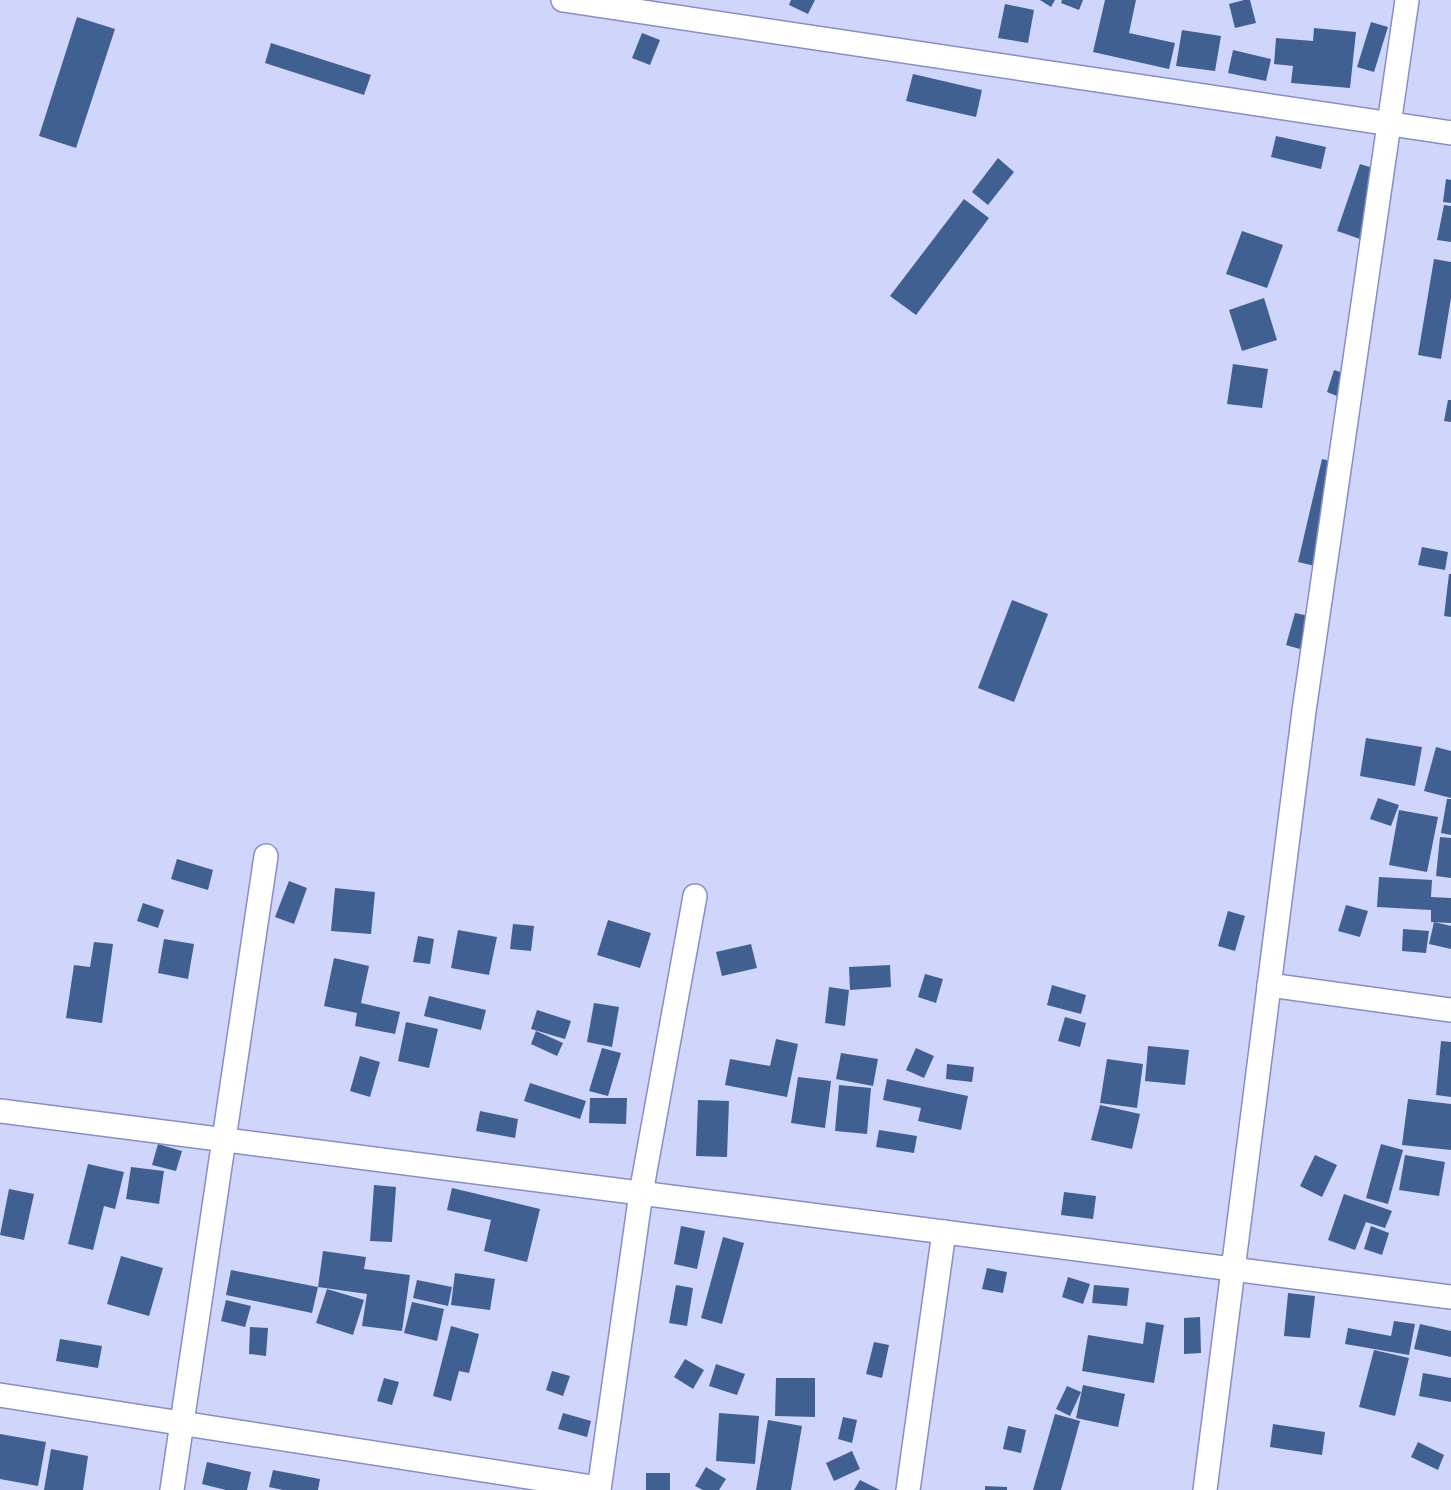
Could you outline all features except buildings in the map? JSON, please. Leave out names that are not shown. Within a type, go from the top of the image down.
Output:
[{"type":"street","points":[[563,0],[1451,133]]},
{"type":"street","points":[[1205,1490],[1304,711],[1407,0]]},
{"type":"street","points":[[172,1490],[266,856]]},
{"type":"street","points":[[0,1395],[599,1489],[641,1193],[695,896]]},
{"type":"street","points":[[1269,985],[1451,1010]]},
{"type":"street","points":[[0,1111],[1451,1297]]},
{"type":"street","points":[[908,1490],[944,1232]]}]
